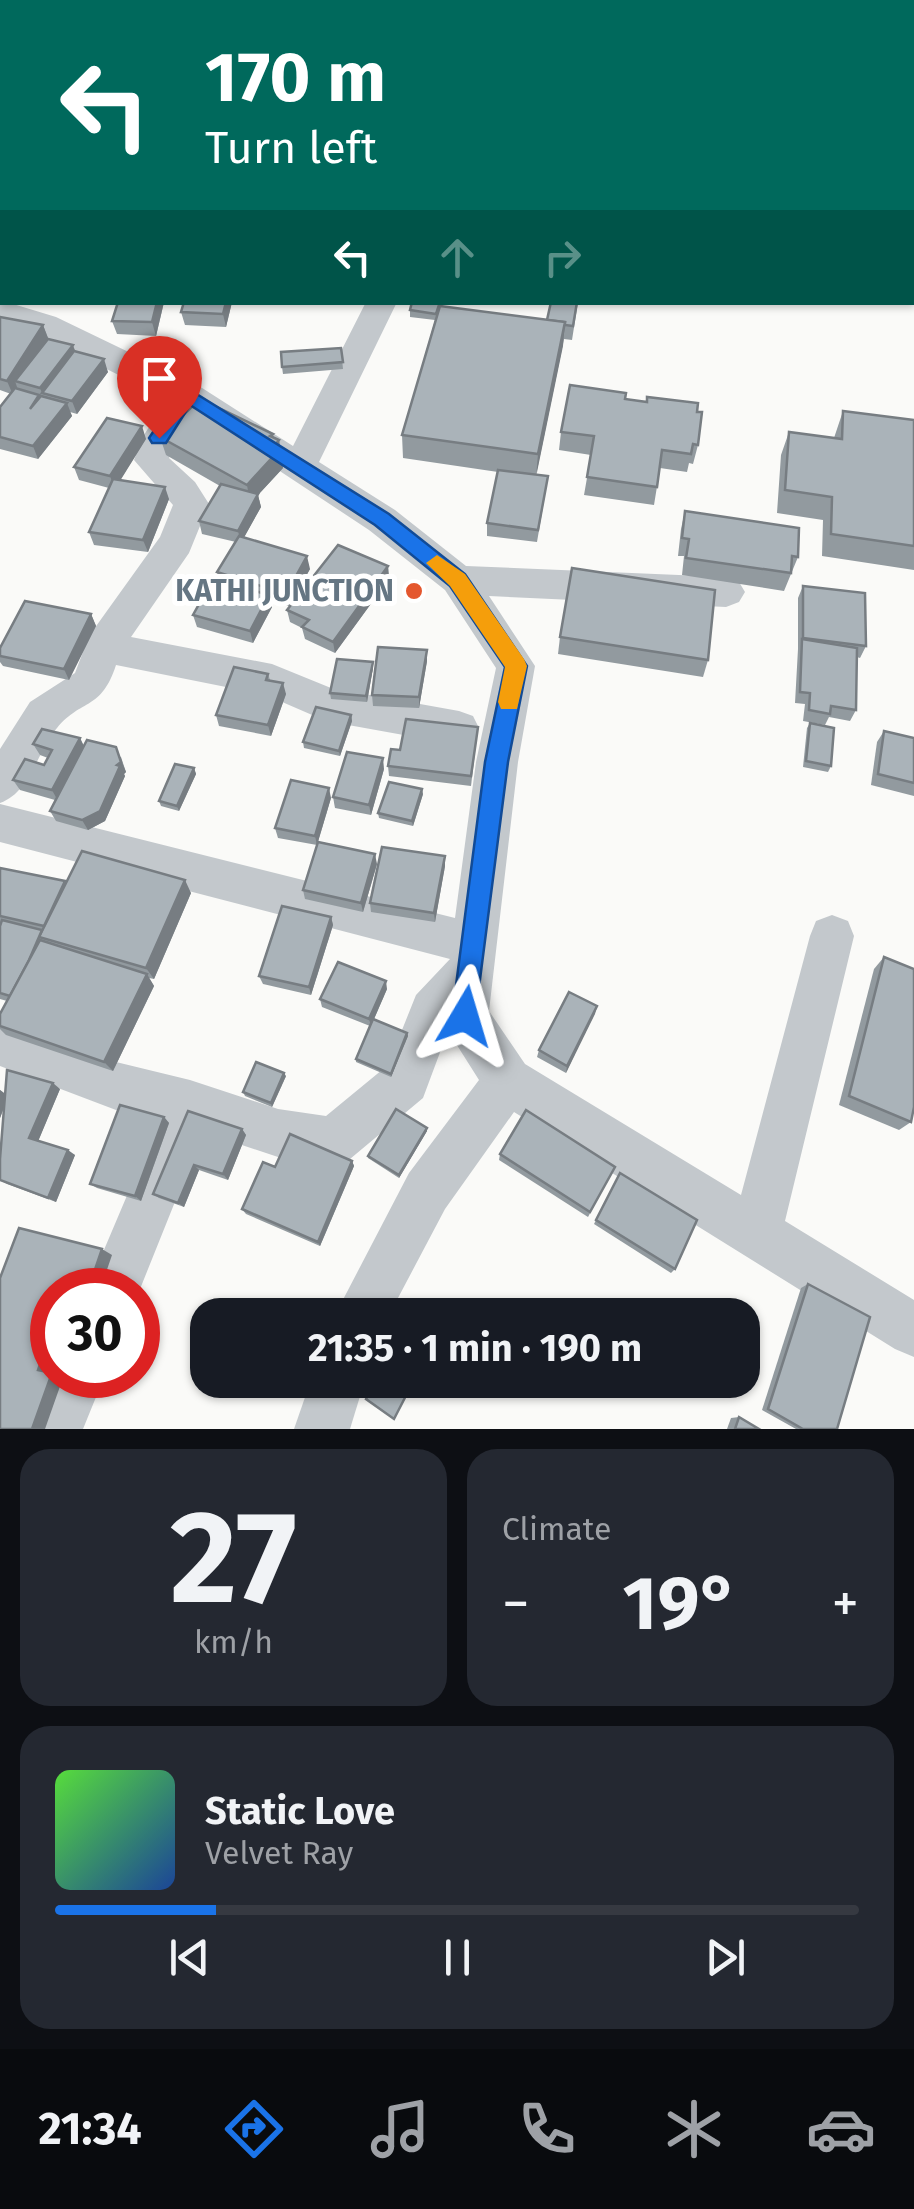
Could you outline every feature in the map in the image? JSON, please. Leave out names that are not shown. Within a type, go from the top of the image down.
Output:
[{"type":"street","points":[[300,466],[380,305]]},
{"type":"street","points":[[0,310],[45,325],[187,394],[382,520],[458,580],[516,666],[502,736],[465,1016],[508,1081],[757,1230],[914,1330]]},
{"type":"street","points":[[0,785],[44,714],[92,684],[103,647],[176,543],[191,504],[184,489],[160,474],[151,460],[159,438],[187,394]]},
{"type":"street","points":[[458,580],[726,592]]},
{"type":"street","points":[[103,647],[272,680],[326,704],[502,736]]},
{"type":"street","points":[[0,823],[472,959]]},
{"type":"street","points":[[757,1230],[832,936]]},
{"type":"street","points":[[0,1042],[116,1086],[278,1132],[333,1142],[406,1081],[432,1011],[472,959]]},
{"type":"street","points":[[369,1298],[427,1191],[508,1081]]},
{"type":"street","points":[[122,1268],[190,1104]]},
{"type":"street","points":[[55,1429],[68,1398]]},
{"type":"street","points":[[322,1429],[332,1398]]},
{"type":"building","points":[[117,305],[156,305],[152,322],[112,321]]},
{"type":"building","points":[[183,305],[225,305],[223,314],[181,312]]},
{"type":"building","points":[[411,305],[439,305],[436,314],[410,310]]},
{"type":"building","points":[[550,305],[576,305],[573,326],[547,320]]},
{"type":"building","points":[[440,306],[565,322],[538,454],[402,435]]},
{"type":"building","points":[[0,317],[43,325],[7,381],[0,379]]},
{"type":"building","points":[[48,339],[73,345],[40,388],[15,381]]},
{"type":"building","points":[[341,348],[343,362],[282,367],[281,352]]},
{"type":"building","points":[[74,351],[104,359],[72,401],[42,393]]},
{"type":"building","points":[[570,385],[626,393],[625,399],[647,402],[647,397],[698,403],[697,412],[702,412],[698,445],[693,444],[691,454],[662,450],[657,487],[587,477],[594,436],[561,432]]},
{"type":"building","points":[[15,388],[39,395],[30,409],[41,396],[67,403],[33,446],[0,437],[0,407]]},
{"type":"building","points":[[200,399],[279,440],[274,446],[280,449],[247,485],[160,437]]},
{"type":"building","points":[[843,411],[914,420],[914,546],[831,534],[832,497],[785,490],[789,432],[842,439]]},
{"type":"building","points":[[107,418],[142,426],[110,476],[74,467]]},
{"type":"building","points":[[498,470],[548,476],[538,530],[487,523]]},
{"type":"building","points":[[113,479],[165,487],[143,540],[89,532]]},
{"type":"building","points":[[221,484],[258,494],[238,531],[199,521]]},
{"type":"building","points":[[685,511],[799,528],[798,557],[792,556],[791,573],[686,558],[689,539],[682,538]]},
{"type":"building","points":[[239,536],[307,556],[286,594],[217,572]]},
{"type":"building","points":[[338,545],[388,566],[333,642],[302,627],[309,620],[287,610]]},
{"type":"building","points":[[572,568],[715,590],[708,660],[560,637]]},
{"type":"building","points":[[213,579],[269,595],[250,631],[193,615]]},
{"type":"building","points":[[803,586],[865,593],[866,646],[803,638]]},
{"type":"building","points":[[25,601],[91,614],[64,669],[0,656],[0,648]]},
{"type":"building","points":[[802,639],[857,648],[856,710],[831,706],[830,714],[809,710],[810,693],[800,692]]},
{"type":"building","points":[[378,647],[427,650],[419,697],[372,695]]},
{"type":"building","points":[[337,659],[373,662],[366,696],[330,693]]},
{"type":"building","points":[[234,667],[268,674],[266,680],[283,683],[268,725],[216,715]]},
{"type":"building","points":[[316,707],[351,715],[339,751],[303,742]]},
{"type":"building","points":[[406,719],[478,727],[471,776],[388,766],[391,749],[400,750]]},
{"type":"building","points":[[810,723],[834,728],[831,766],[806,761]]},
{"type":"building","points":[[42,729],[80,738],[52,790],[13,780],[25,759],[44,765],[52,750],[33,744]]},
{"type":"building","points":[[884,731],[914,738],[914,783],[878,774]]},
{"type":"building","points":[[87,740],[116,747],[121,762],[100,811],[82,820],[50,811]]},
{"type":"building","points":[[347,752],[383,758],[369,805],[333,797]]},
{"type":"building","points":[[175,764],[194,768],[177,806],[159,801]]},
{"type":"building","points":[[291,780],[329,788],[315,836],[275,828]]},
{"type":"building","points":[[389,782],[422,789],[412,821],[378,813]]},
{"type":"building","points":[[318,842],[375,854],[361,903],[303,890]]},
{"type":"building","points":[[382,847],[445,856],[434,913],[370,903]]},
{"type":"building","points":[[82,851],[185,880],[146,968],[39,937]]},
{"type":"building","points":[[0,868],[65,881],[44,926],[0,916]]},
{"type":"building","points":[[282,906],[331,917],[309,987],[259,976]]},
{"type":"building","points":[[2,920],[42,930],[10,996],[0,993]]},
{"type":"building","points":[[40,940],[147,974],[104,1062],[0,1026],[0,1014]]},
{"type":"building","points":[[884,957],[914,969],[911,1122],[849,1096]]},
{"type":"building","points":[[338,962],[386,981],[369,1019],[320,999]]},
{"type":"building","points":[[569,992],[597,1006],[567,1066],[539,1050]]},
{"type":"building","points":[[373,1019],[407,1033],[391,1074],[356,1059]]},
{"type":"building","points":[[256,1062],[284,1073],[271,1103],[243,1092]]},
{"type":"building","points":[[7,1070],[53,1083],[29,1138],[68,1150],[48,1198],[0,1180]]},
{"type":"building","points":[[120,1105],[164,1117],[135,1196],[90,1184]]},
{"type":"building","points":[[396,1109],[427,1128],[399,1175],[368,1156]]},
{"type":"building","points":[[526,1110],[615,1167],[590,1212],[500,1154]]},
{"type":"building","points":[[188,1111],[242,1129],[223,1174],[194,1165],[178,1203],[153,1194]]},
{"type":"building","points":[[290,1134],[352,1161],[318,1242],[242,1209],[263,1162],[275,1167]]},
{"type":"building","points":[[620,1173],[697,1220],[675,1269],[596,1220]]},
{"type":"building","points":[[19,1228],[102,1249],[96,1268],[30,1268],[30,1398],[43,1398],[32,1429],[0,1429],[0,1278]]},
{"type":"building","points":[[808,1284],[870,1317],[837,1429],[803,1429],[768,1409]]},
{"type":"building","points":[[367,1398],[405,1398],[394,1419]]},
{"type":"building","points":[[739,1417],[759,1429],[735,1429]]},
{"type":"slow traffic","points":[[437,563],[458,580],[516,666],[509,702]]},
{"type":"place","name":"KATHI JUNCTION","points":[[414,591]]},
{"type":"route","points":[[159,438],[187,394],[192,396],[382,520],[458,580],[516,666],[496,762],[465,1016]]}]
